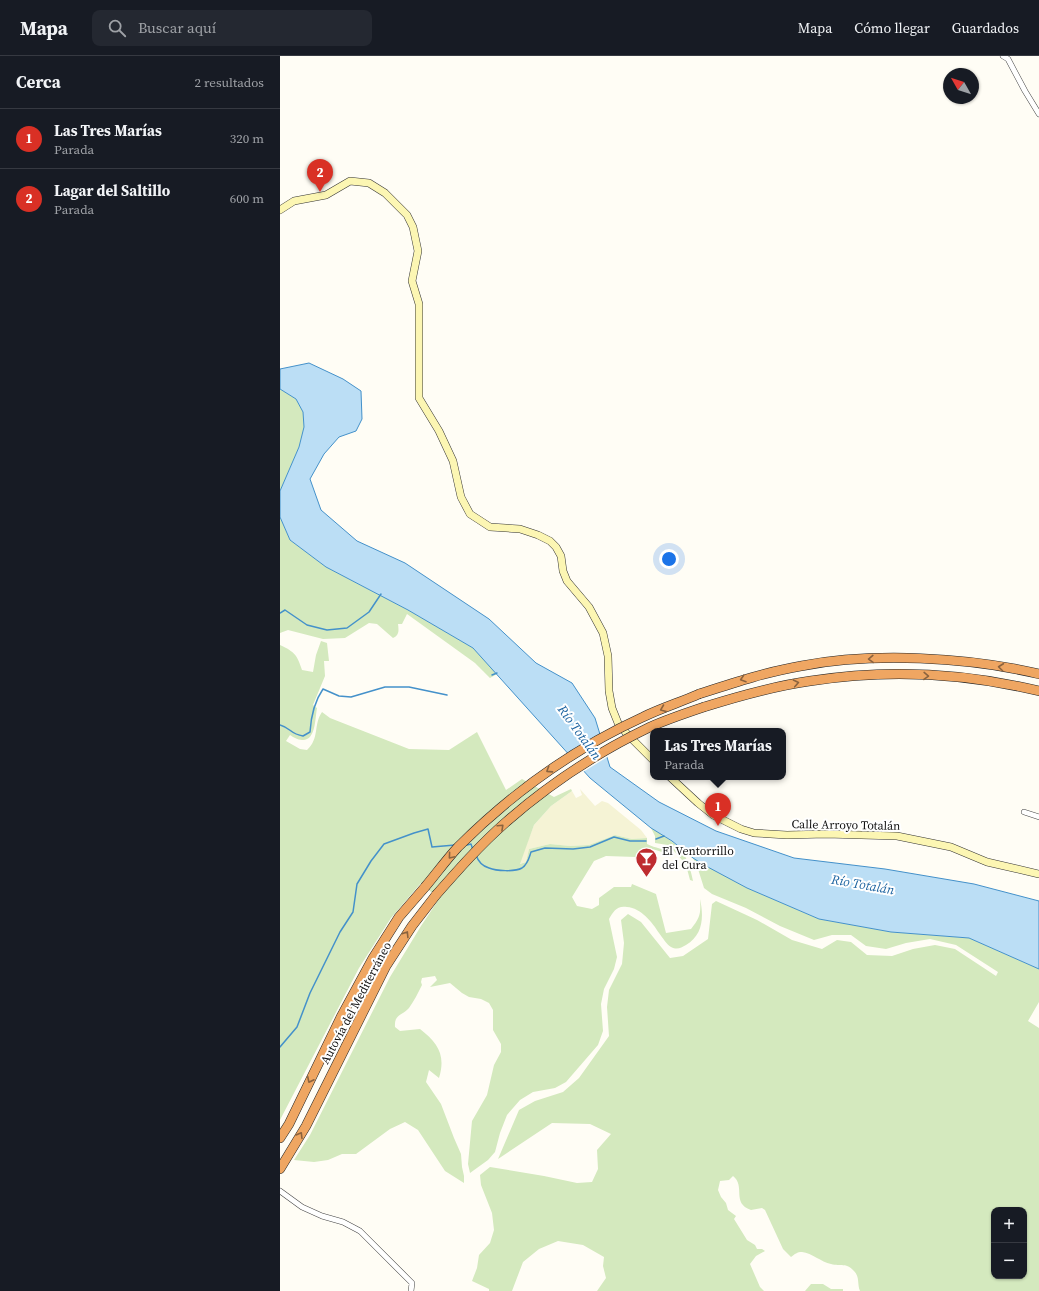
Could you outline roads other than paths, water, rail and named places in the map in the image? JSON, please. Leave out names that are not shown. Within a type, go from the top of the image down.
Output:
[{"type":"highway","name":"Autovía del Mediterráneo","points":[[280,1138],[289,1124],[341,1017],[373,958],[399,917],[458,848],[499,811],[546,772],[597,741],[643,716],[699,694],[757,676],[802,665],[848,660],[896,658],[954,660],[1017,669],[1039,674]]},
{"type":"highway","name":"Autovía del Mediterráneo","points":[[280,1169],[306,1126],[386,966],[412,926],[436,895],[469,858],[505,823],[551,786],[604,752],[651,727],[704,706],[764,690],[810,681],[854,676],[898,675],[960,677],[1013,685],[1039,691]]},
{"type":"street","points":[[1003,56],[1008,59],[1039,114]]},
{"type":"street","points":[[280,210],[294,201],[326,195],[350,181],[369,183],[385,193],[407,215],[413,227],[418,251],[412,281],[419,304],[419,398],[439,431],[453,461],[461,497],[470,514],[490,527],[520,529],[550,541],[556,548],[561,556],[563,571],[567,581],[589,607],[603,633],[608,656],[609,691],[612,708],[618,723],[650,757]]},
{"type":"street","name":"Calle Arroyo Totalán","points":[[673,780],[698,804],[713,815],[741,829],[754,833],[767,835],[826,834],[897,836],[951,847],[988,862],[1039,874]]},
{"type":"street","points":[[1024,812],[1039,817]]},
{"type":"street","points":[[282,1193],[302,1207],[322,1216],[344,1222],[360,1230],[412,1283],[411,1291]]},
{"type":"water","name":"Río Totalán","points":[[309,363],[343,379],[361,391],[362,419],[356,431],[339,437],[324,454],[310,479],[321,510],[357,541],[405,563],[489,619],[536,663],[572,683],[595,718],[610,767],[659,802],[716,831],[794,858],[885,869],[974,884],[1039,901],[1039,969],[969,938],[891,932],[819,919],[747,888],[704,865],[672,841],[651,828],[590,778],[473,648],[408,610],[326,567],[290,540],[280,517],[280,491],[299,447],[304,427],[303,412],[296,399],[280,389],[280,369]]},
{"type":"waterway","points":[[280,613],[285,610],[307,625],[327,630],[347,628],[369,612],[381,594]]},
{"type":"waterway","points":[[492,675],[497,673]]},
{"type":"waterway","points":[[280,725],[303,736],[310,732],[311,720],[317,699],[323,689],[339,696],[351,697],[385,687],[409,687],[447,695]]},
{"type":"waterway","points":[[280,1047],[297,1027],[310,993],[340,932],[353,912],[357,884],[371,861],[384,844],[428,829],[432,847],[455,845]]},
{"type":"waterway","points":[[656,839],[664,836]]},
{"type":"waterway","points":[[476,855],[484,866],[496,870],[510,871],[522,868],[526,865],[531,852],[545,848],[573,849],[590,847],[614,837],[630,841],[646,841]]},
{"type":"waterway","points":[[467,845],[471,844],[473,850]]},
{"type":"place","name":"Lagar del Saltillo","points":[[320,192]]},
{"type":"place","name":"Las Tres Marías","points":[[718,826]]},
{"type":"place","name":"El Ventorrillo del Cura","points":[[647,878]]}]
